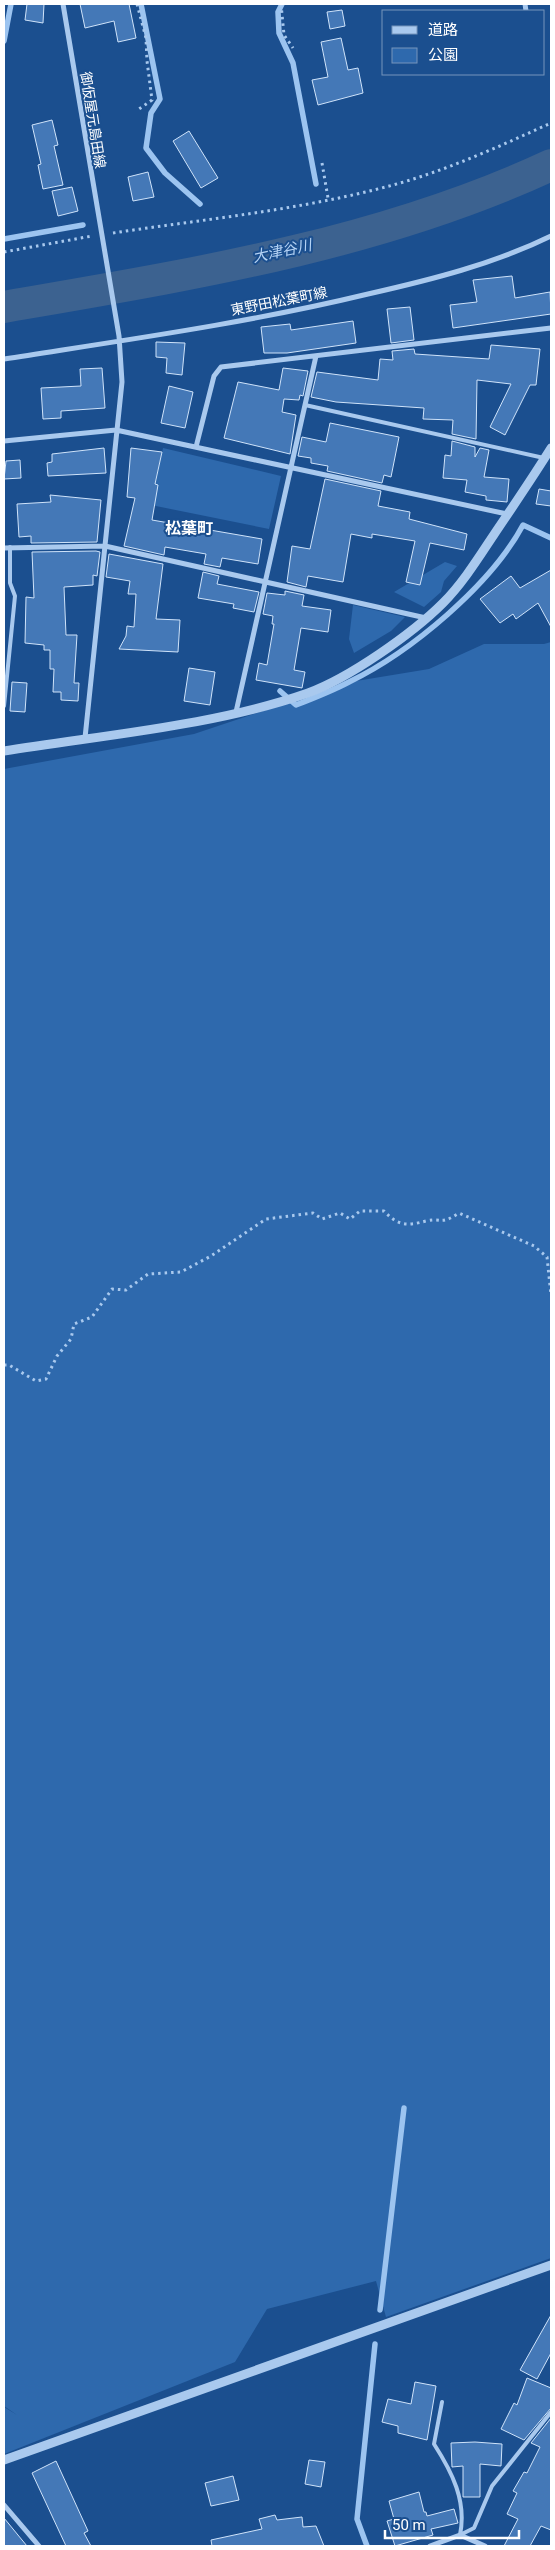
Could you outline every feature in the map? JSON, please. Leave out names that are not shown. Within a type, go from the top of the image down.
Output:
[{"type":"street","name":"御仮屋元島田線","points":[[64,4],[101,237],[120,339],[122,382],[85,738]]},
{"type":"street","name":"東野田松葉町線","points":[[4,359],[317,306],[398,288],[454,273],[530,246],[551,236]]},
{"type":"street","points":[[196,447],[214,376],[222,367],[551,328]]},
{"type":"street","points":[[236,712],[316,356]]},
{"type":"street","points":[[4,441],[116,430],[507,514]]},
{"type":"street","points":[[4,751],[130,733],[261,707],[310,692],[350,671],[402,638],[450,595],[479,558],[551,448]]},
{"type":"street","points":[[7,548],[104,546],[426,618]]},
{"type":"street","points":[[4,2460],[551,2265]]},
{"type":"street","points":[[4,2505],[39,2546]]},
{"type":"street","points":[[430,2546],[460,2534],[485,2546]]},
{"type":"lane","points":[[305,405],[544,458]]},
{"type":"lane","points":[[4,706],[15,596],[10,583],[7,548]]},
{"type":"lane","points":[[442,2402],[434,2444],[450,2468],[457,2485],[462,2524],[460,2534]]},
{"type":"lane","points":[[460,2534],[474,2528],[492,2486],[551,2412]]},
{"type":"path","points":[[137,4],[146,38],[146,61],[152,100],[139,109]]},
{"type":"path","points":[[281,4],[284,36],[293,48]]},
{"type":"path","points":[[4,252],[279,209],[393,185],[472,159],[551,123]]},
{"type":"path","points":[[322,163],[328,198]]},
{"type":"path","points":[[4,1365],[9,1365],[36,1381],[46,1379],[57,1356],[71,1339],[74,1324],[92,1317],[112,1289],[126,1290],[148,1274],[180,1272],[211,1256],[266,1219],[313,1213],[322,1219],[340,1213],[350,1219],[360,1211],[384,1211],[394,1222],[416,1226],[427,1221],[444,1222],[459,1213],[534,1246],[547,1257],[551,1295]]},
{"type":"green space","points":[[163,448],[281,476],[269,529],[151,505]]},
{"type":"green space","points":[[445,562],[457,566],[444,581],[441,592],[424,607],[394,592]]},
{"type":"green space","points":[[353,605],[405,617],[391,631],[354,653],[349,639]]},
{"type":"green space","points":[[551,642],[551,2258],[386,2317],[376,2281],[267,2309],[235,2362],[4,2454],[4,2407],[17,2415],[4,2406],[4,769],[194,734],[350,682],[429,669],[484,644],[544,644]]},
{"type":"building","points":[[27,4],[44,4],[43,23],[25,20]]},
{"type":"building","points":[[80,4],[129,4],[136,38],[118,42],[114,21],[85,28]]},
{"type":"building","points":[[342,10],[345,26],[330,29],[327,12]]},
{"type":"building","points":[[341,38],[348,70],[358,68],[363,93],[318,105],[312,80],[328,77],[321,42]]},
{"type":"building","points":[[52,120],[58,145],[54,146],[63,185],[43,189],[38,165],[41,164],[32,125]]},
{"type":"building","points":[[189,131],[218,178],[201,188],[173,141]]},
{"type":"building","points":[[148,172],[154,197],[133,201],[128,177]]},
{"type":"building","points":[[72,187],[78,211],[58,216],[52,191]]},
{"type":"building","points":[[512,276],[515,298],[550,292],[551,314],[453,328],[450,305],[477,302],[473,280]]},
{"type":"building","points":[[410,307],[414,340],[391,343],[387,309]]},
{"type":"building","points":[[353,321],[356,343],[287,353],[264,353],[261,327],[290,324],[291,330]]},
{"type":"building","points":[[156,342],[185,343],[182,375],[166,373],[167,358],[156,357]]},
{"type":"building","points":[[491,345],[540,349],[536,385],[530,385],[505,435],[490,427],[511,384],[477,380],[476,439],[452,434],[453,420],[423,419],[424,408],[336,402],[311,397],[317,372],[378,380],[380,359],[393,360],[392,351],[414,349],[415,354],[489,359]]},
{"type":"building","points":[[102,368],[105,408],[61,411],[61,418],[43,419],[41,388],[81,386],[80,369]]},
{"type":"building","points":[[283,368],[308,371],[303,396],[300,395],[299,400],[284,399],[282,412],[296,415],[290,454],[224,438],[238,382],[279,390]]},
{"type":"building","points":[[169,386],[193,392],[185,428],[161,423]]},
{"type":"building","points":[[330,423],[399,437],[391,477],[384,475],[382,483],[327,471],[328,466],[311,463],[311,458],[298,456],[302,437],[326,442]]},
{"type":"building","points":[[452,441],[475,447],[475,457],[480,448],[489,450],[484,477],[509,479],[507,502],[486,500],[486,496],[465,492],[467,480],[443,478],[445,455],[451,456]]},
{"type":"building","points":[[104,448],[106,473],[48,476],[47,463],[52,462],[52,454]]},
{"type":"building","points":[[131,448],[162,452],[155,484],[158,485],[152,520],[262,539],[258,564],[222,558],[220,567],[204,564],[206,554],[165,547],[164,555],[124,546],[135,498],[127,497]]},
{"type":"building","points":[[20,460],[21,478],[4,479],[6,461]]},
{"type":"building","points":[[325,479],[381,491],[378,506],[410,512],[409,519],[467,534],[464,550],[430,543],[420,585],[406,582],[415,541],[372,534],[372,538],[351,534],[343,582],[308,576],[306,587],[287,582],[292,546],[310,549]]},
{"type":"building","points":[[539,489],[551,491],[551,506],[536,504]]},
{"type":"building","points":[[50,495],[101,500],[97,542],[31,543],[31,536],[19,537],[17,504],[51,502]]},
{"type":"building","points":[[32,552],[100,552],[97,576],[93,575],[93,585],[64,587],[66,635],[77,635],[74,683],[79,683],[78,701],[61,700],[61,692],[53,692],[54,669],[50,669],[50,650],[44,650],[44,645],[25,643],[26,597],[34,598]]},
{"type":"building","points":[[109,554],[163,564],[156,619],[180,620],[178,652],[119,649],[126,636],[127,626],[134,627],[136,594],[128,594],[130,581],[106,577]]},
{"type":"building","points":[[551,570],[551,627],[538,603],[516,619],[513,614],[500,623],[480,599],[511,576],[520,588]]},
{"type":"building","points":[[203,572],[219,576],[217,584],[259,592],[254,612],[233,608],[234,604],[198,598]]},
{"type":"building","points":[[285,591],[304,595],[302,606],[331,610],[328,632],[301,628],[294,670],[305,672],[302,688],[256,680],[259,663],[267,665],[274,624],[272,624],[273,616],[263,614],[267,593],[285,595]]},
{"type":"building","points":[[189,668],[215,672],[210,705],[184,701]]},
{"type":"building","points":[[12,682],[27,683],[25,712],[10,711]]},
{"type":"building","points":[[551,2315],[551,2353],[537,2379],[520,2370]]},
{"type":"building","points":[[527,2378],[551,2388],[551,2408],[524,2440],[501,2429],[514,2403],[517,2405]]},
{"type":"building","points":[[415,2382],[436,2386],[427,2440],[398,2433],[398,2426],[382,2422],[388,2399],[411,2404]]},
{"type":"building","points":[[551,2418],[551,2530],[541,2526],[530,2546],[504,2546],[518,2519],[507,2514],[517,2493],[513,2491],[524,2472],[527,2473],[540,2447],[531,2443]]},
{"type":"building","points":[[451,2443],[502,2444],[501,2466],[480,2464],[480,2497],[463,2497],[463,2466],[452,2467]]},
{"type":"building","points":[[309,2460],[325,2462],[321,2487],[305,2484]]},
{"type":"building","points":[[56,2461],[88,2531],[84,2533],[91,2546],[66,2546],[32,2473]]},
{"type":"building","points":[[233,2476],[239,2500],[211,2506],[205,2483]]},
{"type":"building","points":[[419,2492],[424,2512],[426,2512],[427,2516],[454,2509],[458,2523],[431,2529],[433,2535],[395,2546],[387,2521],[394,2519],[389,2501]]},
{"type":"building","points":[[275,2515],[277,2520],[302,2517],[303,2527],[316,2526],[324,2546],[212,2546],[211,2540],[262,2529],[259,2519]]},
{"type":"building","points":[[4,2518],[27,2546],[4,2546]]},
{"type":"waterway","points":[[4,41],[11,4]]},
{"type":"waterway","points":[[141,4],[160,99],[151,113],[146,148],[165,173],[200,204]]},
{"type":"waterway","points":[[282,4],[278,12],[279,33],[293,63],[316,184]]},
{"type":"waterway","name":"大津谷川","points":[[4,307],[213,269],[351,237],[486,193],[551,165]]},
{"type":"waterway","points":[[4,239],[83,225]]},
{"type":"waterway","points":[[280,691],[296,705],[336,688],[373,669],[423,635],[470,593],[509,548],[523,525],[551,538]]},
{"type":"waterway","points":[[380,2310],[404,2108]]},
{"type":"waterway","points":[[367,2546],[357,2519],[375,2344]]},
{"type":"district","name":"松葉町","points":[[189,528]]}]
